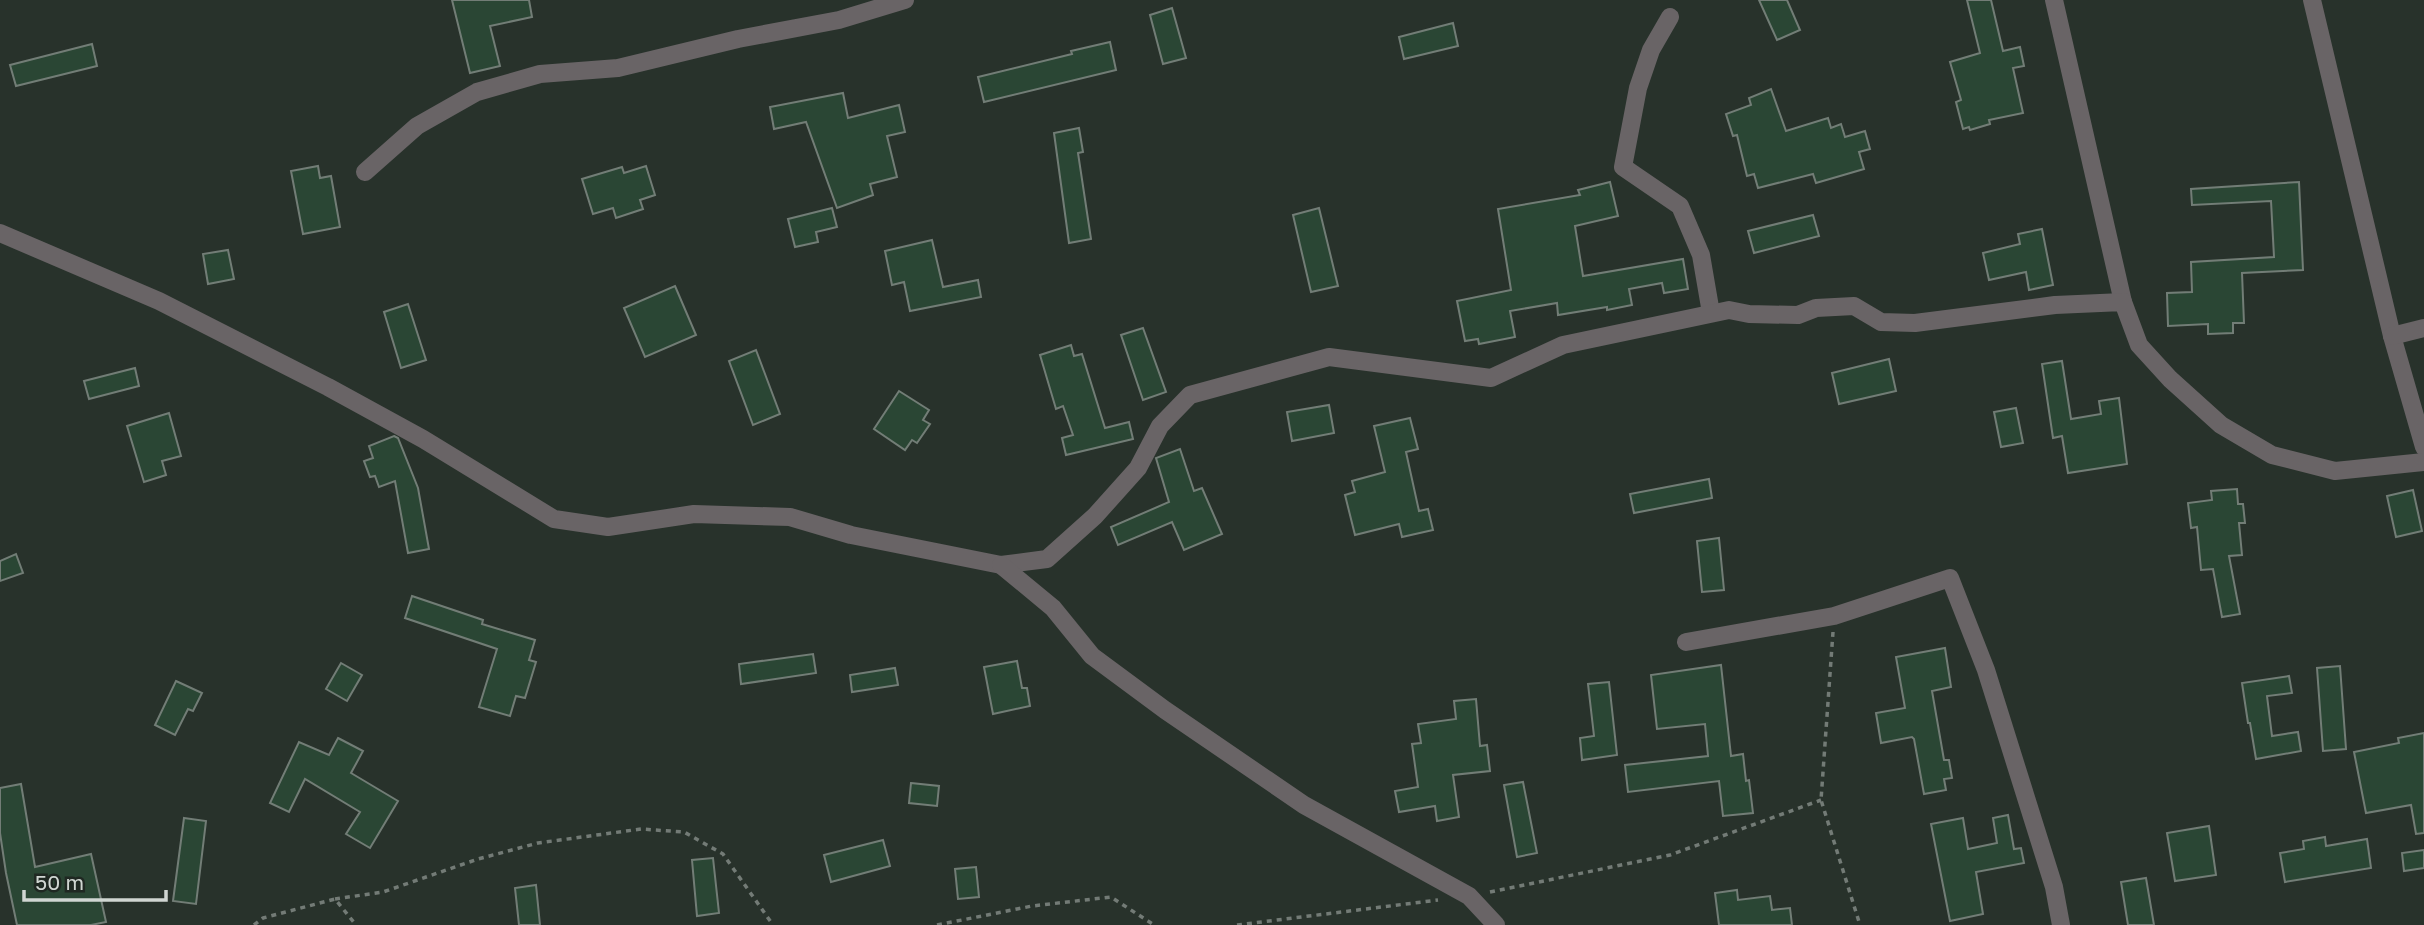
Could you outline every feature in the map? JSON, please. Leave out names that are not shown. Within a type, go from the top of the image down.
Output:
[{"type":"street","points":[[365,172],[417,126],[477,92],[540,74],[618,68],[738,38],[839,20],[905,0]]},
{"type":"street","points":[[2054,0],[2123,302],[2139,345],[2170,379],[2221,425],[2272,455],[2335,471],[2424,463]]},
{"type":"street","points":[[2312,0],[2392,336],[2424,447]]},
{"type":"street","points":[[1670,17],[1651,50],[1638,88],[1623,167],[1680,206],[1701,255],[1711,313]]},
{"type":"street","points":[[0,233],[159,301],[328,387],[423,439],[554,519],[608,527],[694,514],[790,517],[851,535],[1002,565],[1047,559],[1095,516],[1138,468],[1160,426],[1190,395],[1329,357],[1491,378],[1563,345],[1729,310],[1749,314],[1798,315],[1816,308],[1854,306],[1881,322],[1915,323],[2055,305],[2123,302]]},
{"type":"street","points":[[2392,336],[2424,328]]},
{"type":"street","points":[[1002,565],[1053,608],[1091,656],[1165,710],[1304,805],[1469,896],[1496,925]]},
{"type":"street","points":[[1686,642],[1834,616],[1950,578],[1986,670],[2054,887],[2061,925]]},
{"type":"path","points":[[1834,616],[1822,800],[1860,925]]},
{"type":"path","points":[[1237,925],[1469,896],[1670,855],[1822,800]]},
{"type":"path","points":[[254,925],[263,918],[335,899],[383,892],[478,859],[538,843],[640,829],[684,832],[723,854],[773,925]]},
{"type":"path","points":[[937,925],[1032,906],[1111,897],[1154,925]]},
{"type":"path","points":[[335,899],[356,925]]},
{"type":"building","points":[[452,0],[529,0],[532,17],[490,26],[500,66],[470,73]]},
{"type":"building","points":[[1759,0],[1787,0],[1800,30],[1777,40]]},
{"type":"building","points":[[1967,0],[1991,0],[2003,51],[2020,47],[2024,66],[2013,68],[2023,113],[1989,120],[1990,124],[1970,130],[1969,127],[1963,129],[1956,102],[1961,100],[1950,62],[1980,53]]},
{"type":"building","points":[[1172,8],[1186,58],[1163,64],[1150,15]]},
{"type":"building","points":[[1453,23],[1458,46],[1404,59],[1399,37]]},
{"type":"building","points":[[1110,42],[1116,70],[984,102],[978,77]]},
{"type":"building","points":[[92,44],[97,66],[16,86],[10,65]]},
{"type":"building","points":[[1771,89],[1786,131],[1828,118],[1831,128],[1841,124],[1845,137],[1865,131],[1870,149],[1859,152],[1864,169],[1816,183],[1813,174],[1758,188],[1754,174],[1747,176],[1737,135],[1733,136],[1726,114],[1751,105],[1749,98]]},
{"type":"building","points":[[843,93],[848,118],[899,105],[905,132],[887,136],[897,177],[870,184],[873,195],[837,208],[806,122],[774,129],[770,107]]},
{"type":"building","points":[[1079,128],[1083,152],[1078,153],[1091,239],[1069,243],[1054,133]]},
{"type":"building","points":[[318,166],[320,178],[331,176],[340,227],[303,234],[291,171]]},
{"type":"building","points":[[646,166],[655,195],[640,200],[643,209],[616,218],[613,208],[593,214],[582,179],[622,167],[624,173]]},
{"type":"building","points":[[1610,182],[1618,216],[1575,226],[1583,276],[1683,259],[1688,289],[1664,293],[1662,283],[1629,289],[1632,305],[1607,310],[1607,307],[1558,315],[1557,303],[1510,311],[1515,337],[1479,344],[1478,339],[1465,341],[1457,301],[1511,290],[1498,209],[1580,195],[1578,190]]},
{"type":"building","points":[[2299,182],[2303,270],[2242,273],[2244,323],[2233,323],[2233,333],[2208,334],[2208,324],[2168,326],[2167,293],[2192,292],[2191,262],[2274,257],[2271,201],[2192,205],[2191,189]]},
{"type":"building","points":[[832,208],[837,227],[816,232],[818,242],[795,247],[788,219]]},
{"type":"building","points":[[1319,208],[1338,286],[1311,292],[1293,215]]},
{"type":"building","points":[[1813,215],[1819,236],[1754,253],[1748,231]]},
{"type":"building","points":[[2042,229],[2053,285],[2029,290],[2026,272],[1989,280],[1983,253],[2020,244],[2018,234]]},
{"type":"building","points":[[932,240],[943,287],[978,280],[981,297],[910,311],[904,282],[892,285],[885,251]]},
{"type":"building","points":[[228,250],[234,279],[208,284],[203,254]]},
{"type":"building","points":[[675,286],[696,335],[645,357],[624,308]]},
{"type":"building","points":[[408,304],[426,360],[401,368],[384,312]]},
{"type":"building","points":[[1143,328],[1166,392],[1143,400],[1121,335]]},
{"type":"building","points":[[1071,345],[1074,356],[1082,354],[1105,428],[1129,422],[1133,439],[1066,455],[1062,438],[1073,435],[1063,406],[1056,409],[1040,355]]},
{"type":"building","points":[[756,350],[780,414],[753,425],[729,361]]},
{"type":"building","points":[[1889,359],[1896,391],[1839,404],[1832,373]]},
{"type":"building","points":[[2062,361],[2071,419],[2101,414],[2099,401],[2119,398],[2127,464],[2068,473],[2062,436],[2053,438],[2042,364]]},
{"type":"building","points":[[135,368],[139,386],[89,399],[84,381]]},
{"type":"building","points":[[899,391],[929,410],[923,420],[930,424],[917,443],[912,440],[905,450],[874,429]]},
{"type":"building","points":[[1329,405],[1334,433],[1292,441],[1287,412]]},
{"type":"building","points":[[2016,408],[2023,443],[2001,447],[1994,412]]},
{"type":"building","points":[[169,413],[181,456],[162,461],[166,475],[144,482],[127,426]]},
{"type":"building","points":[[1410,418],[1418,449],[1406,452],[1419,511],[1428,509],[1433,530],[1402,537],[1399,524],[1355,535],[1345,495],[1355,492],[1352,481],[1385,472],[1374,426]]},
{"type":"building","points":[[394,436],[398,438],[418,488],[429,549],[408,553],[395,481],[379,487],[375,476],[370,477],[364,461],[373,458],[369,446]]},
{"type":"building","points":[[1180,449],[1194,491],[1202,488],[1222,534],[1184,550],[1172,522],[1118,545],[1111,527],[1169,502],[1156,458]]},
{"type":"building","points":[[1709,479],[1712,498],[1634,513],[1630,494]]},
{"type":"building","points":[[2237,489],[2238,504],[2243,504],[2245,523],[2239,523],[2242,555],[2229,556],[2240,614],[2222,617],[2213,569],[2201,570],[2197,527],[2191,528],[2188,503],[2212,500],[2211,491]]},
{"type":"building","points":[[2413,490],[2422,531],[2396,537],[2387,496]]},
{"type":"building","points":[[1719,538],[1724,590],[1702,592],[1697,541]]},
{"type":"building","points":[[16,554],[23,573],[0,581],[0,561]]},
{"type":"building","points":[[412,596],[483,620],[482,624],[535,640],[529,660],[536,662],[525,698],[516,696],[510,716],[479,707],[497,649],[405,618]]},
{"type":"building","points":[[1945,648],[1951,687],[1932,691],[1944,760],[1949,760],[1952,778],[1944,779],[1946,790],[1924,794],[1914,739],[1912,737],[1881,743],[1876,713],[1905,708],[1896,657]]},
{"type":"building","points":[[813,654],[816,673],[741,684],[739,664]]},
{"type":"building","points":[[1017,661],[1022,688],[1027,688],[1030,706],[993,714],[984,667]]},
{"type":"building","points":[[341,663],[362,675],[347,701],[326,689]]},
{"type":"building","points":[[1721,665],[1731,756],[1743,754],[1753,813],[1723,816],[1719,781],[1628,792],[1625,765],[1708,756],[1705,724],[1657,729],[1651,675]]},
{"type":"building","points":[[2340,666],[2346,749],[2323,751],[2317,668]]},
{"type":"building","points":[[895,668],[898,685],[852,692],[850,675]]},
{"type":"building","points":[[2289,676],[2292,693],[2267,696],[2272,736],[2298,732],[2301,751],[2256,759],[2242,683]]},
{"type":"building","points":[[176,681],[202,693],[193,711],[188,709],[175,735],[155,725]]},
{"type":"building","points":[[1609,682],[1617,755],[1582,760],[1580,738],[1594,736],[1588,684]]},
{"type":"building","points":[[1476,699],[1480,746],[1487,745],[1490,771],[1453,775],[1459,817],[1437,821],[1435,806],[1399,812],[1395,791],[1418,787],[1412,744],[1421,743],[1418,724],[1456,719],[1454,701]]},
{"type":"building","points":[[2424,733],[2424,833],[2416,834],[2411,805],[2366,813],[2354,752],[2399,743],[2398,738]]},
{"type":"building","points":[[338,738],[363,751],[351,773],[398,801],[370,848],[346,834],[360,812],[305,779],[289,812],[270,803],[299,742],[329,755]]},
{"type":"building","points":[[1523,782],[1537,853],[1517,857],[1504,785]]},
{"type":"building","points":[[911,783],[939,786],[937,806],[909,803]]},
{"type":"building","points":[[21,784],[35,867],[91,854],[106,922],[91,925],[17,925],[0,833],[0,788]]},
{"type":"building","points":[[2008,815],[2014,849],[2021,848],[2024,863],[1976,872],[1983,914],[1950,921],[1931,824],[1963,818],[1968,849],[1997,843],[1993,818]]},
{"type":"building","points":[[184,818],[206,821],[196,904],[173,901]]},
{"type":"building","points":[[2209,826],[2216,875],[2175,881],[2167,833]]},
{"type":"building","points":[[2325,837],[2326,846],[2367,839],[2371,868],[2285,882],[2280,853],[2304,849],[2303,841]]},
{"type":"building","points":[[883,840],[890,866],[831,882],[824,855]]},
{"type":"building","points":[[2424,850],[2424,868],[2404,871],[2402,853]]},
{"type":"building","points":[[713,858],[719,913],[697,916],[692,860]]},
{"type":"building","points":[[976,867],[979,897],[958,899],[955,869]]},
{"type":"building","points":[[2146,878],[2154,925],[2128,925],[2121,882]]},
{"type":"building","points":[[536,885],[540,925],[519,925],[515,888]]},
{"type":"building","points":[[1737,890],[1738,900],[1770,896],[1772,910],[1790,908],[1792,925],[1719,925],[1715,893]]}]
